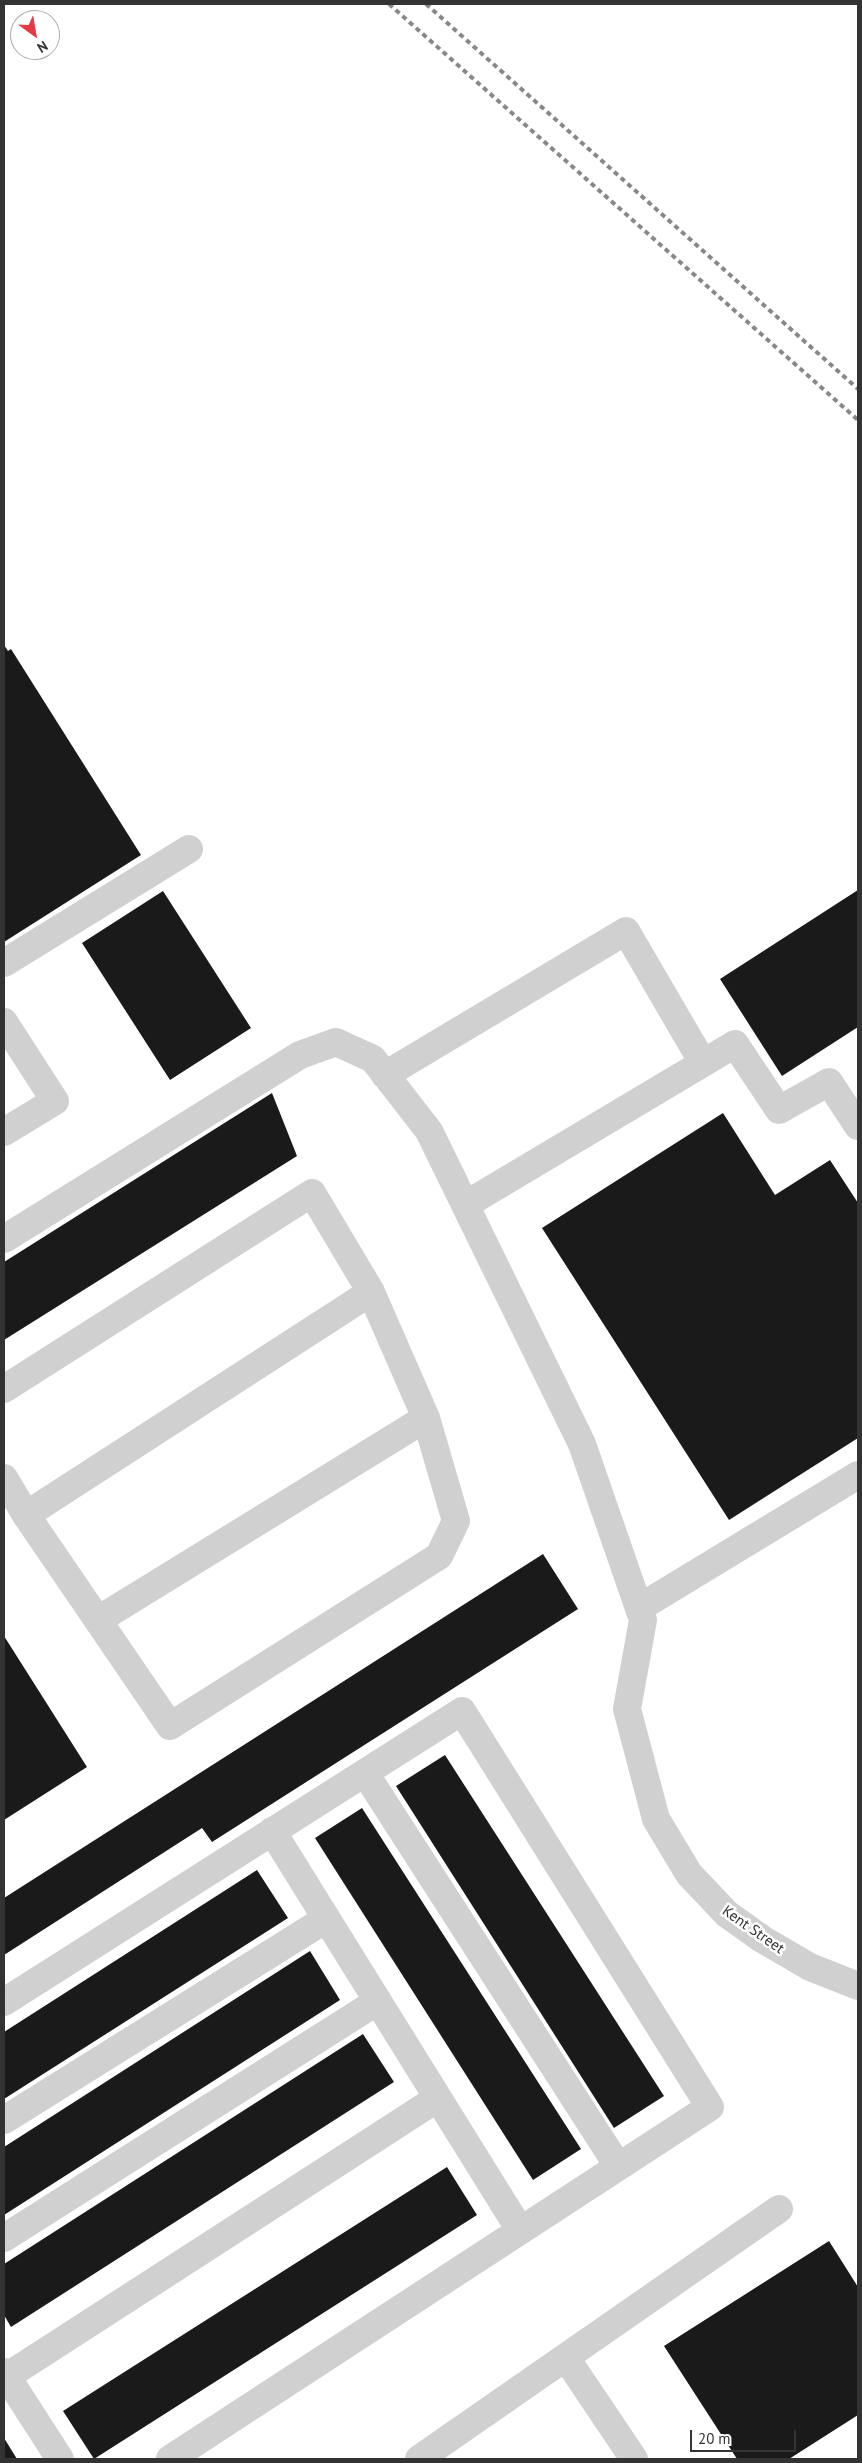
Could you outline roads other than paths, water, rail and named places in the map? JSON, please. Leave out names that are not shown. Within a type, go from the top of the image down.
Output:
[{"type":"street","points":[[4,963],[189,849]]},
{"type":"street","points":[[385,1075],[626,931],[702,1063]]},
{"type":"street","points":[[4,1022],[55,1100],[4,1132]]},
{"type":"street","name":"Kent Street","points":[[4,1239],[300,1055],[336,1042],[373,1058],[429,1131],[582,1444],[643,1620],[627,1709],[656,1819],[690,1874],[727,1914],[762,1939],[810,1967],[858,1986]]},
{"type":"street","points":[[465,1205],[735,1044],[779,1110],[829,1082],[858,1126]]},
{"type":"street","points":[[4,1389],[312,1192],[371,1292],[426,1418],[456,1521],[439,1556],[170,1726],[26,1515],[4,1478]]},
{"type":"street","points":[[26,1515],[371,1292]]},
{"type":"street","points":[[98,1620],[426,1418]]},
{"type":"street","points":[[639,1608],[858,1475]]},
{"type":"street","points":[[4,2002],[462,1711],[710,2107],[170,2459]]},
{"type":"street","points":[[365,1772],[618,2166]]},
{"type":"street","points":[[272,1831],[520,2230]]},
{"type":"street","points":[[4,2120],[326,1919]]},
{"type":"street","points":[[4,2238],[378,2001]]},
{"type":"street","points":[[60,2459],[5,2374],[438,2098]]},
{"type":"street","points":[[419,2459],[779,2209]]},
{"type":"street","points":[[566,2358],[634,2459]]},
{"type":"railway","points":[[389,4],[858,420]]},
{"type":"railway","points":[[426,4],[858,389]]}]
